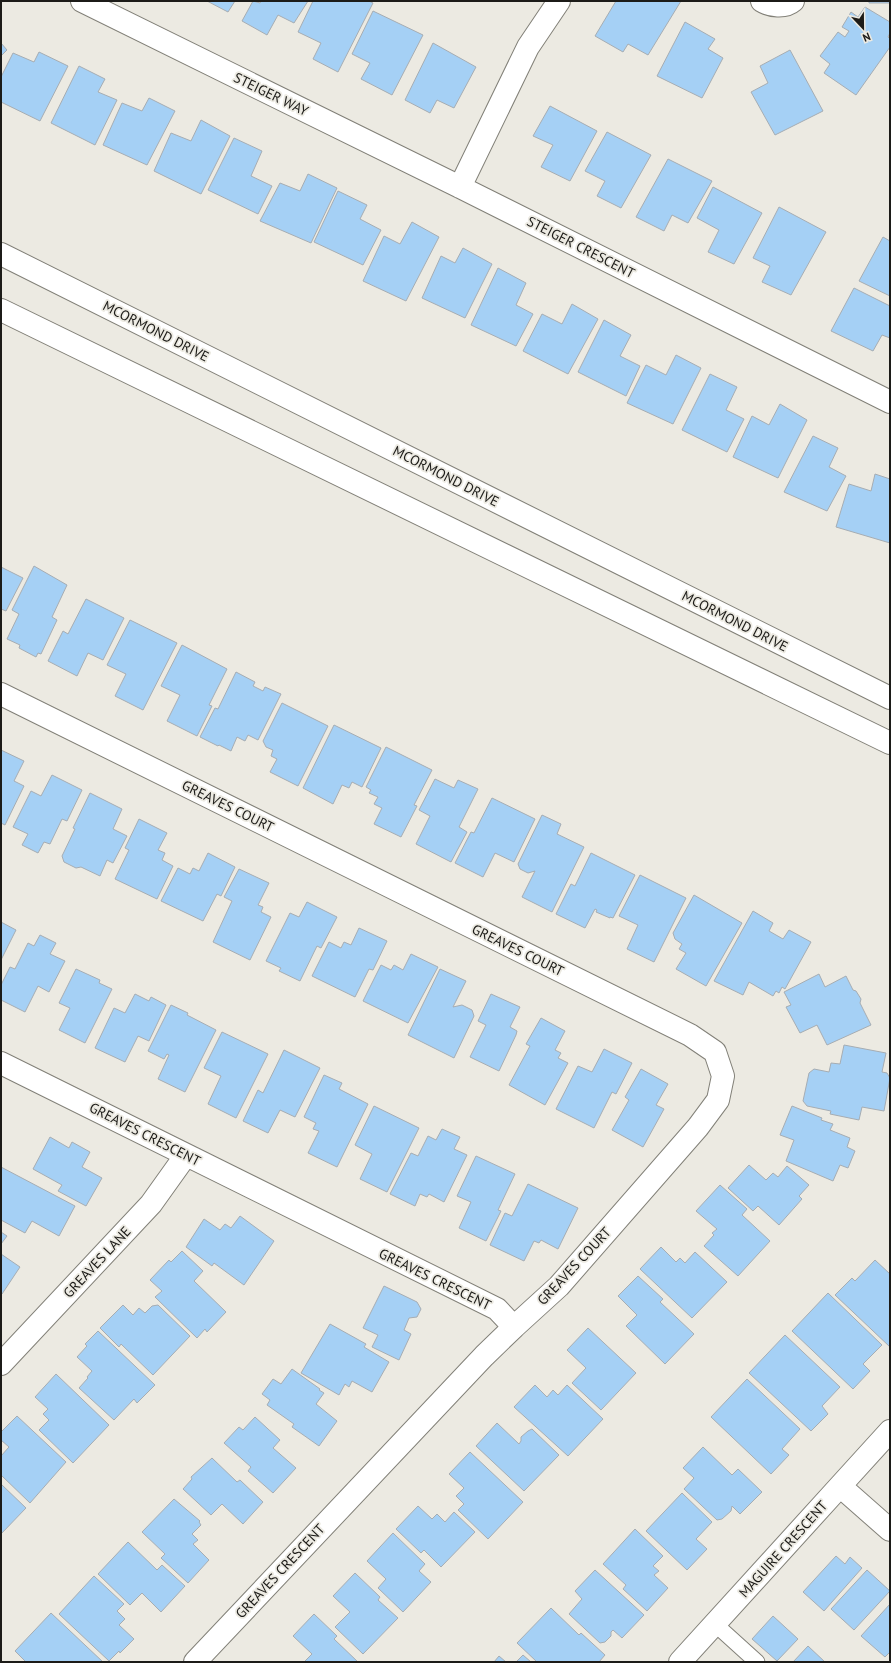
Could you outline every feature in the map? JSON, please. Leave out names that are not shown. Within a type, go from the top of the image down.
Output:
[{"type":"street","name":"STEIGER WAY","points":[[82,1],[460,187]]},
{"type":"street","points":[[460,187],[528,47],[559,1]]},
{"type":"street","points":[[762,1],[769,5],[789,5],[793,1]]},
{"type":"street","name":"STEIGER CRESCENT","points":[[460,187],[890,402]]},
{"type":"street","name":"MCORMOND DRIVE","points":[[1,254],[890,698]]},
{"type":"street","points":[[1,310],[890,743]]},
{"type":"street","name":"GREAVES COURT","points":[[1,694],[690,1035],[715,1052],[723,1076],[718,1100],[710,1111],[698,1127],[559,1286],[514,1327]]},
{"type":"street","name":"GREAVES CRESCENT","points":[[1,1063],[497,1309],[514,1327],[484,1356],[194,1662]]},
{"type":"street","name":"GREAVES LANE","points":[[1,1364],[151,1204],[186,1155]]},
{"type":"street","name":"MAGUIRE CRESCENT","points":[[680,1662],[890,1431]]},
{"type":"street","points":[[840,1486],[890,1530]]},
{"type":"lane","points":[[715,1624],[757,1662]]},
{"type":"building","points":[[207,1],[235,1],[228,12]]},
{"type":"building","points":[[253,1],[260,3],[261,1],[308,1],[294,23],[278,15],[267,35],[242,21]]},
{"type":"building","points":[[313,1],[369,1],[373,3],[338,72],[313,59],[321,43],[298,32]]},
{"type":"building","points":[[616,1],[681,1],[648,55],[628,44],[623,52],[595,36]]},
{"type":"building","points":[[869,1],[890,1],[890,3],[869,3]]},
{"type":"building","points":[[865,7],[890,22],[890,33],[888,37],[890,39],[890,47],[856,95],[824,73],[830,64],[820,56],[838,32],[845,37],[849,31],[842,27],[851,12],[858,17]]},
{"type":"building","points":[[373,11],[423,35],[392,95],[361,79],[370,63],[352,54]]},
{"type":"building","points":[[685,22],[715,39],[708,49],[723,58],[702,98],[657,76]]},
{"type":"building","points":[[1,43],[7,50],[1,56]]},
{"type":"building","points":[[433,43],[476,67],[454,108],[437,100],[430,113],[405,100]]},
{"type":"building","points":[[790,50],[823,111],[775,135],[751,92],[768,83],[760,66]]},
{"type":"building","points":[[39,52],[68,66],[40,121],[1,102],[1,77],[13,53],[34,62]]},
{"type":"building","points":[[79,66],[105,79],[98,92],[117,100],[95,145],[51,123]]},
{"type":"building","points":[[149,98],[175,111],[147,165],[103,145],[122,103],[142,111]]},
{"type":"building","points":[[550,106],[597,131],[570,181],[541,167],[553,145],[533,136]]},
{"type":"building","points":[[201,120],[230,136],[201,194],[154,171],[171,133],[191,141]]},
{"type":"building","points":[[607,132],[651,155],[621,208],[597,196],[605,181],[585,171]]},
{"type":"building","points":[[234,138],[262,151],[251,176],[272,186],[258,214],[208,190]]},
{"type":"building","points":[[668,159],[712,181],[688,223],[672,215],[664,231],[636,217]]},
{"type":"building","points":[[308,174],[337,188],[311,243],[260,221],[280,183],[300,191]]},
{"type":"building","points":[[713,187],[762,213],[734,264],[708,252],[719,230],[697,218]]},
{"type":"building","points":[[338,191],[367,205],[360,219],[381,230],[363,265],[314,242]]},
{"type":"building","points":[[779,207],[826,232],[791,295],[762,282],[770,266],[753,258]]},
{"type":"building","points":[[412,222],[439,237],[406,301],[363,281],[384,236],[400,244]]},
{"type":"building","points":[[883,237],[890,241],[890,296],[859,281]]},
{"type":"building","points":[[463,248],[492,264],[465,318],[422,298],[441,256],[455,263]]},
{"type":"building","points":[[498,268],[526,283],[516,305],[533,314],[516,346],[471,325]]},
{"type":"building","points":[[854,288],[890,306],[890,338],[882,335],[873,351],[831,331]]},
{"type":"building","points":[[572,304],[598,319],[568,374],[523,351],[542,314],[562,324]]},
{"type":"building","points":[[604,320],[631,335],[620,356],[640,366],[626,396],[578,372]]},
{"type":"building","points":[[676,355],[701,368],[673,424],[627,403],[646,365],[666,375]]},
{"type":"building","points":[[710,374],[737,387],[726,410],[744,419],[727,452],[682,430]]},
{"type":"building","points":[[780,404],[807,420],[778,478],[733,457],[752,416],[769,425]]},
{"type":"building","points":[[813,436],[838,448],[829,467],[846,476],[827,511],[784,492]]},
{"type":"building","points":[[875,474],[890,479],[890,543],[836,527],[849,484],[871,491]]},
{"type":"building","points":[[34,566],[67,585],[52,617],[57,620],[41,654],[38,653],[36,657],[19,648],[20,645],[7,639],[19,614],[12,610]]},
{"type":"building","points":[[1,567],[23,578],[6,611],[1,609]]},
{"type":"building","points":[[86,599],[124,618],[103,660],[88,653],[77,676],[48,661],[63,631],[68,634]]},
{"type":"building","points":[[130,620],[177,643],[143,710],[115,696],[126,674],[107,665]]},
{"type":"building","points":[[182,645],[227,669],[209,705],[212,706],[197,736],[167,721],[180,695],[161,686]]},
{"type":"building","points":[[236,672],[255,682],[253,686],[263,691],[265,687],[281,694],[258,740],[248,735],[245,741],[237,737],[231,751],[200,737],[215,708],[218,709]]},
{"type":"building","points":[[282,703],[328,726],[298,786],[270,772],[277,759],[271,756],[273,750],[266,747],[263,741]]},
{"type":"building","points":[[334,725],[381,748],[362,787],[352,782],[349,788],[342,785],[333,804],[303,788]]},
{"type":"building","points":[[386,747],[432,770],[414,805],[417,806],[401,837],[374,824],[382,808],[374,804],[378,797],[369,793],[371,790],[366,787]]},
{"type":"building","points":[[1,750],[24,761],[14,781],[24,786],[5,825],[1,823]]},
{"type":"building","points":[[52,775],[82,790],[67,821],[62,819],[50,844],[44,842],[38,853],[22,845],[28,834],[13,827],[31,791],[41,796]]},
{"type":"building","points":[[435,779],[454,788],[458,780],[478,789],[459,827],[467,832],[451,862],[416,844],[430,816],[419,810]]},
{"type":"building","points":[[90,793],[122,809],[113,829],[127,836],[113,863],[107,860],[100,876],[81,867],[76,868],[64,862],[62,856],[75,829],[73,828]]},
{"type":"building","points":[[492,798],[535,819],[514,862],[495,853],[483,877],[455,863],[471,832],[474,833]]},
{"type":"building","points":[[542,815],[561,824],[557,834],[584,847],[552,912],[522,897],[535,871],[528,873],[520,869],[518,864]]},
{"type":"building","points":[[139,819],[167,833],[158,850],[165,853],[162,860],[173,866],[157,899],[115,879],[129,850],[125,848]]},
{"type":"building","points":[[208,853],[235,867],[221,896],[217,894],[203,921],[161,901],[178,868],[190,874],[193,868],[199,871]]},
{"type":"building","points":[[591,853],[635,875],[613,918],[596,912],[597,910],[595,909],[585,928],[556,914],[571,884],[575,886]]},
{"type":"building","points":[[239,869],[269,883],[258,905],[263,907],[261,912],[271,917],[250,960],[213,942],[232,901],[224,897]]},
{"type":"building","points":[[640,875],[686,898],[654,962],[627,949],[638,925],[619,916]]},
{"type":"building","points":[[694,895],[742,923],[706,986],[676,969],[686,953],[679,949],[682,944],[675,939],[673,933]]},
{"type":"building","points":[[307,902],[337,917],[321,948],[317,946],[300,981],[279,971],[281,968],[266,961],[290,913],[299,917]]},
{"type":"building","points":[[753,911],[773,923],[769,931],[783,939],[789,930],[811,942],[785,989],[782,987],[779,993],[776,991],[773,996],[749,982],[743,995],[714,981]]},
{"type":"building","points":[[1,922],[16,930],[1,960]]},
{"type":"building","points":[[359,928],[387,941],[373,970],[369,969],[355,997],[312,976],[329,942],[341,948],[344,942],[351,945]]},
{"type":"building","points":[[40,935],[56,943],[50,954],[65,961],[49,992],[38,986],[25,1012],[1,1000],[1,985],[10,967],[15,969],[28,943],[34,946]]},
{"type":"building","points":[[411,954],[438,967],[408,1023],[363,1001],[381,965],[391,970],[394,965],[403,970]]},
{"type":"building","points":[[76,969],[100,980],[99,983],[112,989],[85,1043],[59,1030],[70,1008],[59,1003]]},
{"type":"building","points":[[440,969],[466,981],[453,1007],[462,1005],[472,1010],[474,1016],[454,1058],[408,1035]]},
{"type":"building","points":[[819,974],[825,987],[846,976],[853,990],[856,991],[861,999],[860,1003],[871,1025],[827,1045],[817,1025],[800,1033],[786,1007],[791,1005],[784,992]]},
{"type":"building","points":[[135,994],[149,1001],[151,997],[166,1005],[149,1041],[138,1036],[125,1062],[95,1048],[114,1008],[125,1013]]},
{"type":"building","points":[[491,994],[520,1007],[510,1027],[517,1031],[516,1035],[499,1071],[470,1057],[486,1025],[478,1021]]},
{"type":"building","points":[[171,1005],[188,1013],[187,1015],[216,1030],[185,1092],[158,1079],[169,1055],[167,1054],[164,1059],[148,1051]]},
{"type":"building","points":[[541,1018],[565,1031],[555,1050],[561,1053],[558,1058],[568,1063],[545,1105],[509,1085],[530,1046],[526,1044]]},
{"type":"building","points":[[222,1032],[268,1054],[236,1118],[208,1104],[221,1076],[204,1068]]},
{"type":"building","points":[[844,1045],[886,1053],[882,1072],[887,1073],[890,1078],[884,1111],[862,1107],[859,1120],[830,1114],[831,1111],[807,1106],[803,1101],[809,1073],[814,1069],[829,1072],[831,1063],[840,1064]]},
{"type":"building","points":[[604,1049],[632,1063],[616,1094],[612,1092],[594,1128],[556,1109],[578,1066],[592,1072]]},
{"type":"building","points":[[284,1050],[320,1068],[295,1117],[280,1110],[268,1133],[243,1121],[258,1090],[263,1093]]},
{"type":"building","points":[[641,1069],[668,1084],[656,1105],[664,1109],[643,1147],[612,1130],[629,1100],[625,1097]]},
{"type":"building","points":[[324,1075],[342,1083],[339,1089],[368,1104],[337,1167],[308,1153],[319,1131],[313,1129],[316,1123],[304,1117]]},
{"type":"building","points":[[374,1106],[419,1128],[387,1192],[360,1179],[372,1154],[355,1145]]},
{"type":"building","points":[[792,1106],[833,1124],[830,1130],[850,1138],[847,1147],[855,1151],[848,1168],[840,1165],[833,1181],[786,1161],[794,1140],[780,1135]]},
{"type":"building","points":[[442,1129],[460,1137],[454,1149],[467,1155],[444,1202],[429,1194],[427,1197],[420,1194],[415,1206],[390,1194],[411,1153],[418,1156],[428,1136],[436,1140]]},
{"type":"building","points":[[50,1137],[69,1148],[72,1142],[90,1152],[82,1167],[102,1178],[86,1206],[58,1191],[62,1185],[33,1169]]},
{"type":"building","points":[[476,1156],[515,1174],[498,1210],[501,1211],[486,1241],[459,1228],[471,1202],[457,1196]]},
{"type":"building","points":[[749,1165],[766,1180],[773,1173],[778,1177],[787,1166],[809,1185],[799,1196],[802,1199],[779,1225],[758,1206],[753,1211],[728,1188]]},
{"type":"building","points":[[1,1167],[75,1206],[59,1236],[32,1221],[25,1233],[1,1220]]},
{"type":"building","points":[[528,1184],[578,1208],[558,1249],[541,1240],[539,1243],[534,1241],[524,1261],[490,1245],[505,1213],[512,1216]]},
{"type":"building","points":[[720,1185],[747,1209],[742,1215],[770,1241],[738,1276],[704,1246],[714,1235],[712,1233],[717,1229],[696,1211]]},
{"type":"building","points":[[240,1216],[274,1241],[244,1285],[214,1263],[212,1266],[186,1247],[204,1219],[220,1230],[225,1224],[231,1228]]},
{"type":"building","points":[[1,1232],[7,1236],[1,1244]]},
{"type":"building","points":[[661,1247],[676,1262],[680,1258],[685,1263],[695,1252],[727,1282],[692,1318],[640,1269]]},
{"type":"building","points":[[182,1251],[203,1271],[194,1281],[226,1312],[207,1332],[205,1329],[197,1338],[155,1297],[162,1291],[150,1280],[169,1260],[171,1262]]},
{"type":"building","points":[[1,1254],[20,1267],[2,1294],[1,1293]]},
{"type":"building","points":[[875,1260],[890,1274],[890,1347],[835,1295],[852,1278],[855,1281]]},
{"type":"building","points":[[638,1276],[663,1299],[660,1302],[694,1334],[665,1364],[626,1326],[637,1315],[618,1296]]},
{"type":"building","points":[[384,1286],[417,1302],[421,1309],[417,1317],[409,1318],[404,1330],[411,1334],[399,1360],[372,1347],[378,1335],[363,1328]]},
{"type":"building","points":[[828,1293],[882,1345],[863,1364],[870,1371],[853,1389],[792,1331]]},
{"type":"building","points":[[123,1305],[133,1315],[139,1308],[145,1313],[152,1306],[158,1305],[190,1336],[153,1375],[121,1344],[119,1347],[100,1328]]},
{"type":"building","points":[[330,1324],[366,1344],[364,1347],[389,1362],[372,1392],[352,1381],[349,1387],[345,1384],[339,1395],[301,1373]]},
{"type":"building","points":[[588,1328],[636,1373],[601,1410],[572,1383],[586,1368],[567,1350]]},
{"type":"building","points":[[98,1331],[155,1385],[137,1403],[134,1399],[114,1420],[79,1388],[92,1371],[77,1357],[87,1346],[85,1344]]},
{"type":"building","points":[[785,1335],[840,1387],[822,1406],[828,1414],[811,1431],[749,1373]]},
{"type":"building","points":[[292,1369],[324,1393],[316,1404],[337,1421],[319,1446],[292,1427],[294,1424],[267,1405],[270,1400],[262,1394],[273,1379],[281,1384]]},
{"type":"building","points":[[56,1374],[109,1425],[73,1463],[39,1430],[49,1420],[43,1414],[48,1409],[35,1397]]},
{"type":"building","points":[[747,1379],[800,1429],[782,1449],[789,1455],[771,1474],[711,1417]]},
{"type":"building","points":[[535,1385],[547,1397],[553,1390],[558,1395],[567,1385],[603,1419],[568,1456],[514,1407]]},
{"type":"building","points":[[17,1416],[66,1462],[30,1503],[1,1475],[1,1456],[9,1447],[1,1440],[1,1432]]},
{"type":"building","points":[[255,1417],[280,1440],[273,1448],[296,1468],[273,1493],[248,1471],[251,1467],[224,1443],[239,1427],[243,1430]]},
{"type":"building","points":[[497,1423],[519,1444],[521,1437],[532,1429],[559,1455],[524,1491],[476,1446]]},
{"type":"building","points":[[703,1447],[732,1475],[738,1469],[762,1492],[740,1514],[732,1506],[731,1511],[722,1519],[717,1520],[684,1489],[694,1478],[683,1468]]},
{"type":"building","points":[[470,1452],[523,1502],[488,1539],[458,1510],[464,1504],[456,1496],[464,1488],[449,1474]]},
{"type":"building","points":[[212,1458],[237,1482],[240,1480],[263,1502],[243,1524],[222,1504],[211,1515],[183,1489],[192,1479],[191,1477]]},
{"type":"building","points":[[1,1484],[26,1508],[1,1534]]},
{"type":"building","points":[[682,1493],[712,1522],[696,1539],[707,1549],[687,1570],[646,1531]]},
{"type":"building","points":[[174,1499],[200,1521],[199,1522],[201,1525],[192,1534],[198,1540],[193,1544],[209,1560],[188,1583],[161,1558],[165,1554],[142,1532]]},
{"type":"building","points":[[418,1506],[432,1519],[437,1514],[445,1522],[454,1512],[475,1532],[441,1567],[424,1550],[421,1553],[396,1529]]},
{"type":"building","points":[[635,1529],[663,1556],[653,1566],[659,1571],[654,1575],[668,1588],[647,1611],[623,1589],[626,1585],[603,1564]]},
{"type":"building","points":[[393,1533],[425,1564],[419,1571],[431,1582],[403,1612],[378,1588],[386,1579],[367,1561]]},
{"type":"building","points":[[128,1542],[157,1570],[162,1565],[185,1586],[161,1612],[142,1593],[130,1605],[98,1574]]},
{"type":"building","points":[[836,1556],[845,1564],[850,1557],[862,1568],[824,1611],[803,1592]]},
{"type":"building","points":[[595,1570],[644,1615],[622,1638],[613,1630],[611,1632],[611,1636],[605,1642],[600,1643],[569,1614],[582,1599],[575,1591]]},
{"type":"building","points":[[867,1570],[890,1591],[854,1630],[831,1609]]},
{"type":"building","points":[[355,1573],[380,1597],[378,1600],[398,1618],[363,1654],[335,1627],[350,1612],[333,1596]]},
{"type":"building","points":[[94,1576],[124,1604],[117,1611],[125,1619],[119,1625],[134,1639],[120,1653],[119,1651],[109,1661],[59,1614]]},
{"type":"building","points":[[890,1604],[890,1652],[885,1657],[861,1636]]},
{"type":"building","points":[[551,1608],[579,1635],[581,1633],[605,1655],[599,1662],[537,1662],[517,1643]]},
{"type":"building","points":[[51,1613],[103,1662],[26,1662],[15,1651]]},
{"type":"building","points":[[314,1614],[337,1636],[334,1639],[358,1662],[304,1662],[312,1654],[293,1636]]},
{"type":"building","points":[[773,1616],[798,1639],[777,1661],[752,1639]]},
{"type":"building","points":[[808,1646],[825,1662],[793,1662]]},
{"type":"building","points":[[523,1655],[531,1662],[516,1662]]},
{"type":"building","points":[[499,1656],[506,1662],[494,1662]]}]
